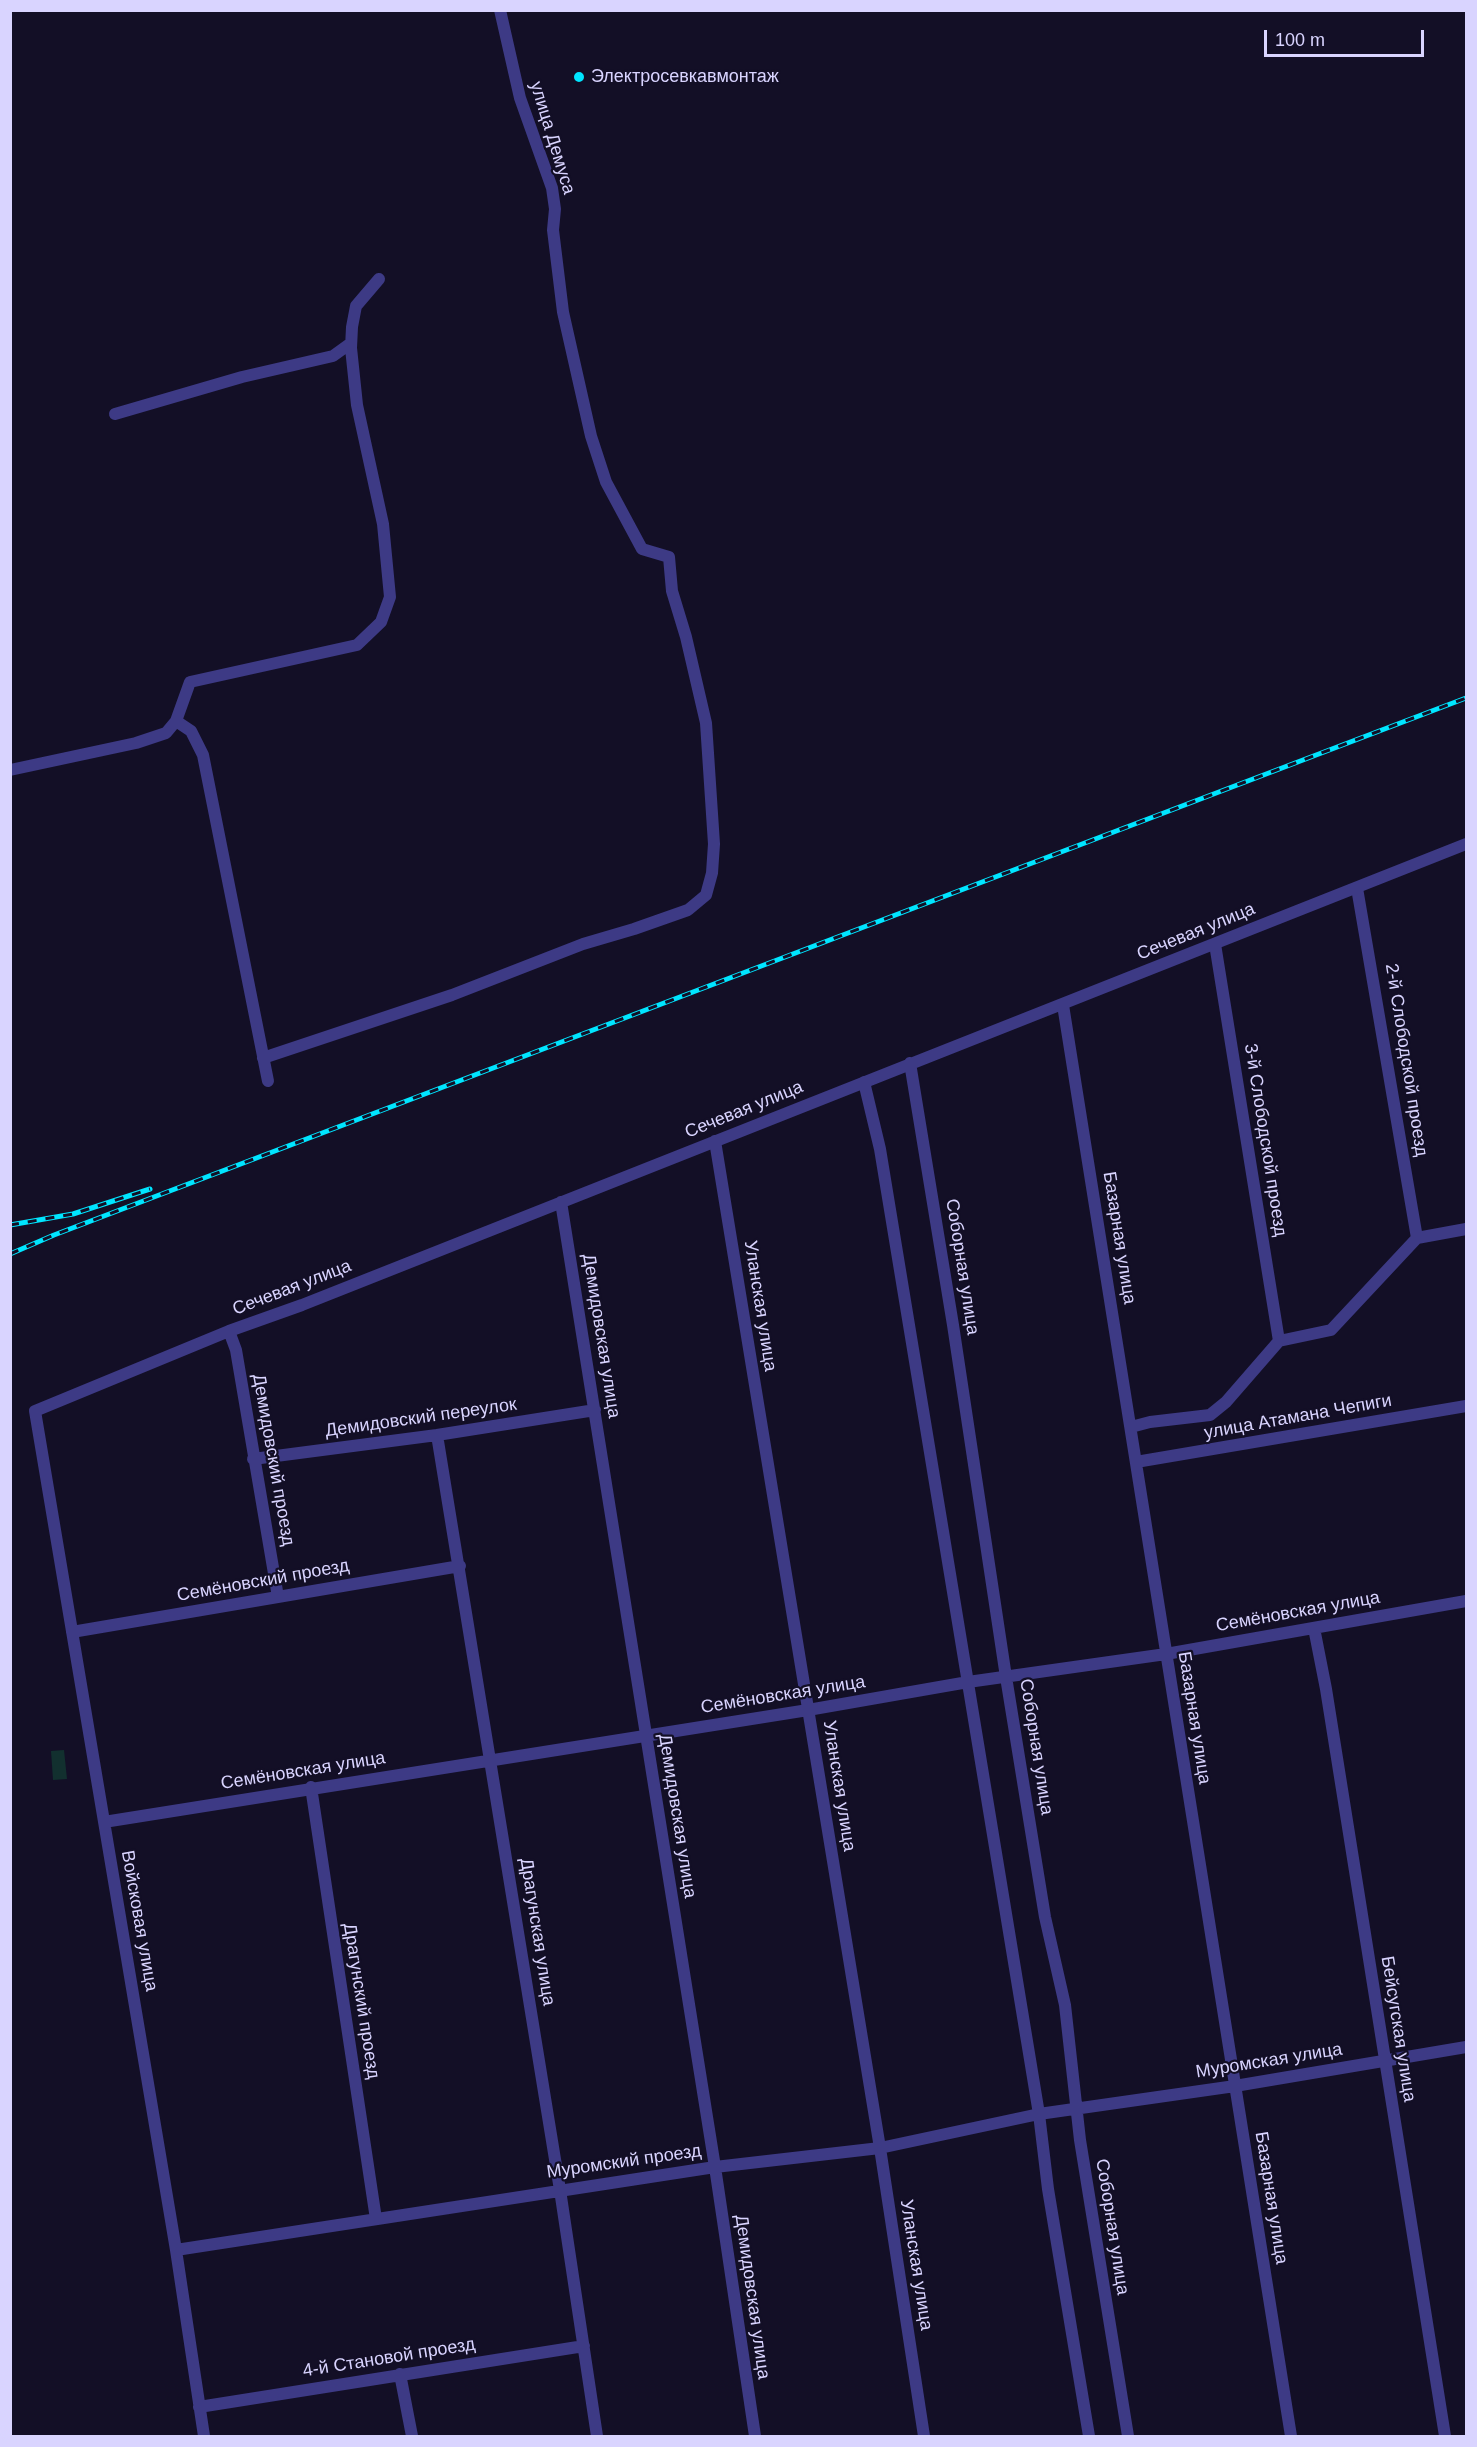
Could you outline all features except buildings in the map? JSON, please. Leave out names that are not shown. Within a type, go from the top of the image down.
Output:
[{"type":"street","name":"улица Демуса","points":[[263,1058],[452,995],[583,944],[634,930],[688,910],[706,895],[712,873],[714,843],[706,723],[686,638],[672,591],[669,557],[642,549],[606,482],[591,436],[563,312],[553,230],[555,209],[552,188],[520,98],[500,10]]},
{"type":"street","points":[[10,770],[136,743],[166,733],[176,721],[190,682],[357,645],[381,622],[390,597],[383,524],[357,405],[351,343],[356,306],[379,279]]},
{"type":"street","points":[[115,414],[242,377],[333,356],[351,343]]},
{"type":"street","points":[[176,721],[191,731],[203,755],[268,1081]]},
{"type":"street","name":"Сечевая улица","points":[[35,1412],[229,1331],[302,1305],[1467,844]]},
{"type":"street","name":"2-й Слободской проезд","points":[[1357,888],[1417,1238]]},
{"type":"street","name":"3-й Слободской проезд","points":[[1215,944],[1279,1341]]},
{"type":"street","name":"Базарная улица","points":[[1063,1005],[1291,2436]]},
{"type":"street","name":"Соборная улица","points":[[910,1063],[953,1325],[1006,1677],[1046,1917],[1065,2006],[1076,2109],[1128,2436]]},
{"type":"street","points":[[864,1082],[880,1149],[1039,2114],[1048,2189],[1089,2436]]},
{"type":"street","name":"Уланская улица","points":[[715,1141],[880,2148],[924,2436]]},
{"type":"street","name":"Демидовская улица","points":[[561,1202],[715,2167],[755,2436]]},
{"type":"street","points":[[1131,1427],[1150,1422],[1210,1415],[1226,1402],[1279,1341],[1331,1330],[1417,1238],[1467,1229]]},
{"type":"street","name":"Демидовский проезд","points":[[229,1331],[236,1350],[278,1597]]},
{"type":"street","name":"улица Атамана Чепиги","points":[[1136,1462],[1467,1406]]},
{"type":"street","name":"Демидовский переулок","points":[[253,1459],[437,1435],[595,1410]]},
{"type":"street","name":"Войсковая улица","points":[[35,1412],[176,2250],[204,2436]]},
{"type":"street","name":"Драгунская улица","points":[[437,1435],[560,2190],[597,2436]]},
{"type":"street","name":"Семёновский проезд","points":[[72,1632],[460,1566]]},
{"type":"street","name":"Семёновская улица","points":[[104,1822],[311,1787],[808,1710],[968,1682],[1166,1654],[1467,1601]]},
{"type":"street","name":"Бейсугская улица","points":[[1314,1628],[1326,1689],[1445,2436]]},
{"type":"street","name":"Драгунский проезд","points":[[311,1787],[376,2219]]},
{"type":"street","name":"Муромская улица","points":[[1076,2109],[1235,2086],[1467,2047]]},
{"type":"street","name":"Муромский проезд","points":[[176,2250],[715,2167],[880,2148],[1039,2114],[1076,2109]]},
{"type":"street","name":"4-й Становой проезд","points":[[200,2407],[584,2346]]},
{"type":"street","points":[[400,2374],[412,2436]]},
{"type":"green space","points":[[64,1750],[67,1779],[53,1780],[51,1751]]},
{"type":"railway","points":[[10,1254],[54,1235],[1466,698]]},
{"type":"railway","points":[[10,1225],[73,1214],[150,1189]]},
{"type":"place","name":"Электросевкавмонтаж","points":[[579,77]]}]
